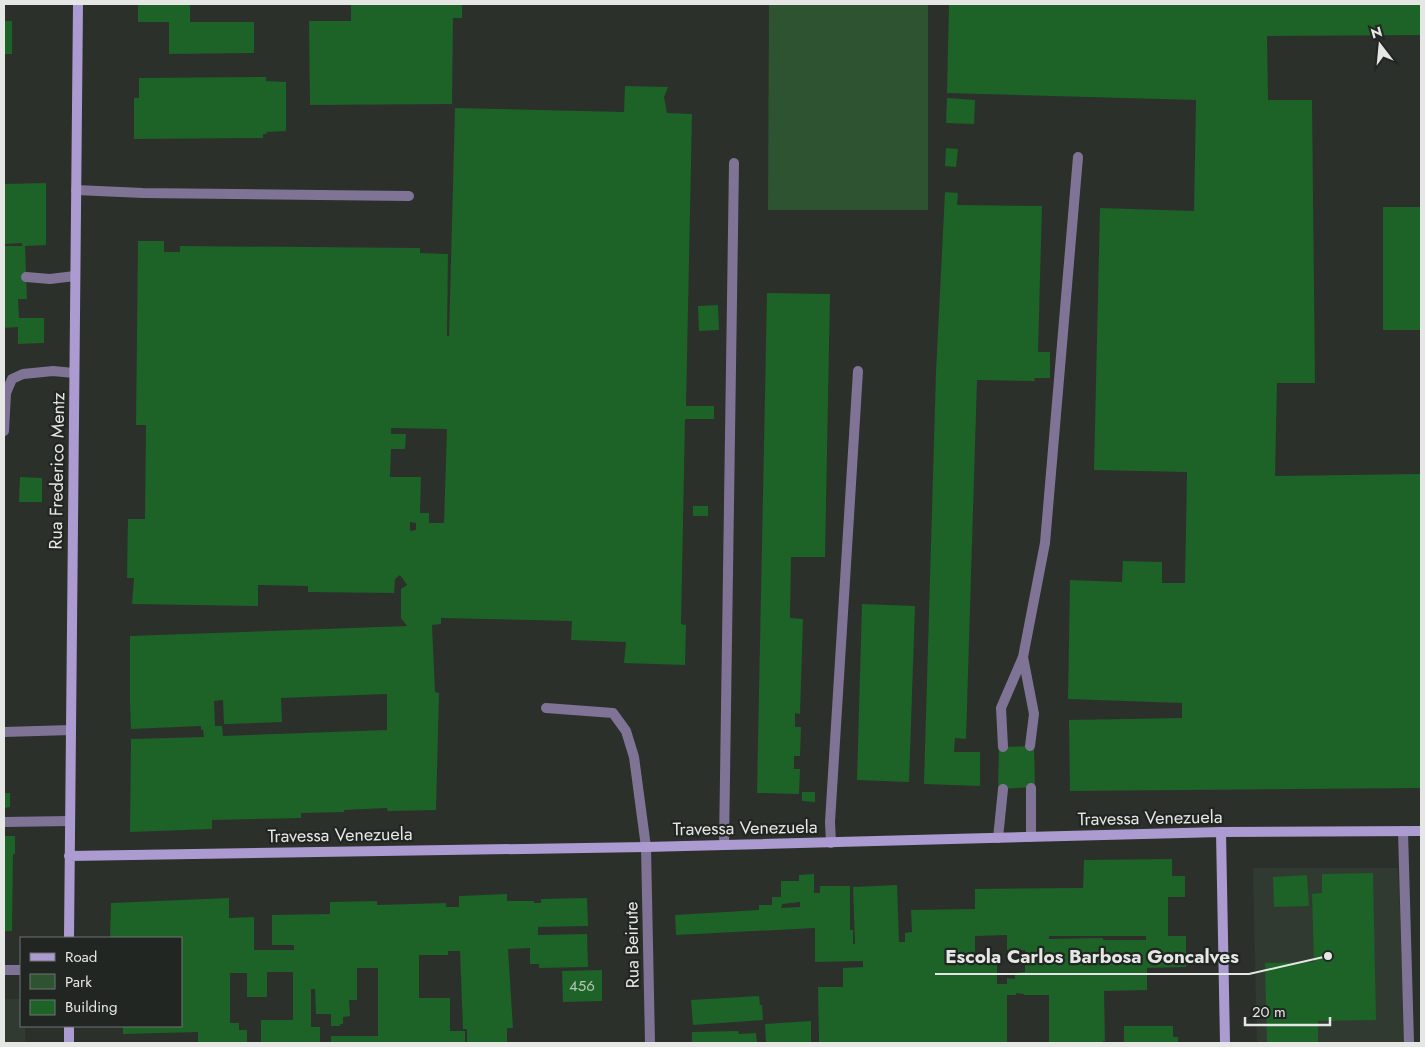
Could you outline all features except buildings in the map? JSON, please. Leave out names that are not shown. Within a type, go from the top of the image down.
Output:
[{"type":"street","name":"Rua Frederico Mentz","points":[[69,937],[78,4]]},
{"type":"street","points":[[1003,747],[1001,708],[1024,657],[1044,544],[1078,156]]},
{"type":"street","points":[[724,845],[734,163]]},
{"type":"street","points":[[76,190],[143,193],[409,196]]},
{"type":"street","points":[[26,277],[50,279],[75,276]]},
{"type":"street","points":[[830,843],[858,371]]},
{"type":"street","points":[[4,431],[6,393],[12,379],[23,374],[74,372]]},
{"type":"street","points":[[1024,657],[1034,714],[1030,746]]},
{"type":"street","name":"Rua Beirute","points":[[546,708],[613,713],[626,731],[634,756],[646,847],[650,1043]]},
{"type":"street","points":[[4,732],[71,730]]},
{"type":"street","points":[[1031,788],[1031,838]]},
{"type":"street","points":[[998,838],[1003,789]]},
{"type":"street","points":[[4,822],[70,822]]},
{"type":"street","points":[[1403,831],[1409,1043]]},
{"type":"street","name":"Travessa Venezuela","points":[[70,856],[646,847],[1222,832],[1421,831]]},
{"type":"street","points":[[1222,832],[1225,1043]]},
{"type":"street","points":[[4,970],[20,970]]},
{"type":"street","points":[[69,1027],[69,1043]]},
{"type":"shaded area","points":[[1253,868],[1398,868],[1405,1043],[1257,1043]]},
{"type":"shaded area","points":[[4,999],[20,999],[20,1027],[25,1027],[25,1043],[4,1043]]},
{"type":"green space","points":[[769,4],[928,4],[928,210],[768,210]]},
{"type":"place","name":"Escola Carlos Barbosa Goncalves","points":[[1328,956]]}]
